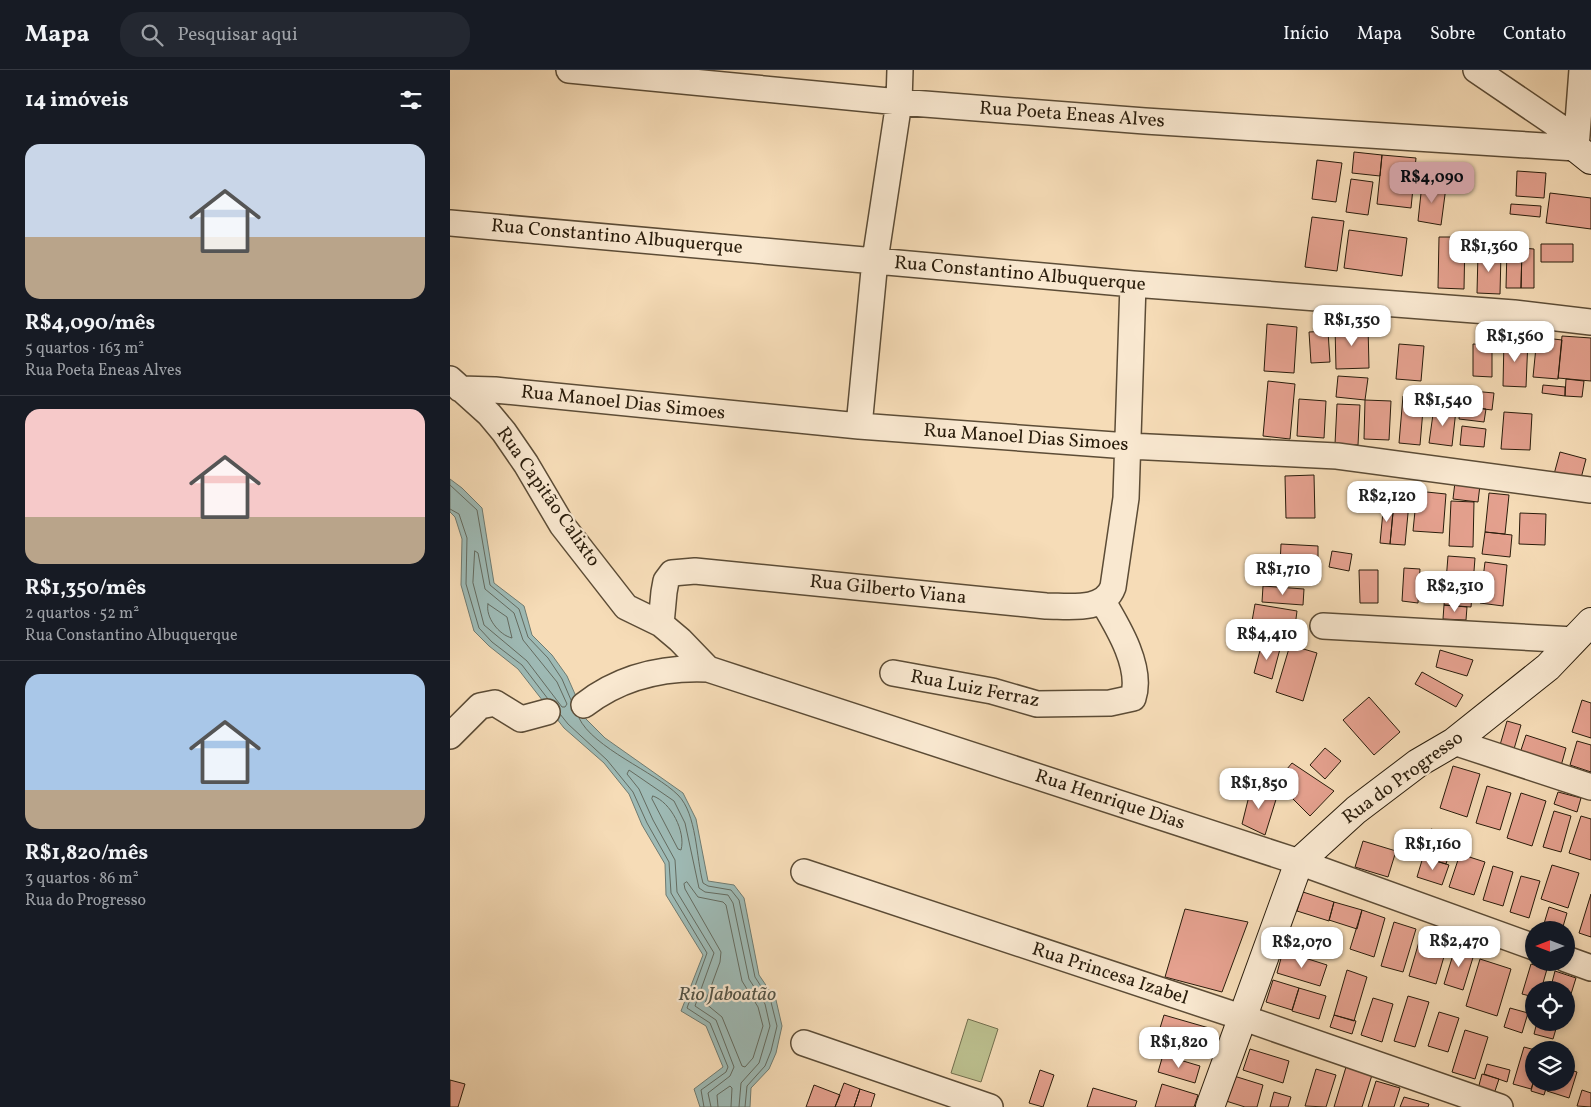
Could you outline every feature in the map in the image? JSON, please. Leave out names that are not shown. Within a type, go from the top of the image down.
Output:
[{"type":"street","name":"Rua Poeta Eneas Alves","points":[[570,70],[899,102],[1145,122],[1581,149]]},
{"type":"street","points":[[859,426],[875,260],[899,102],[900,70]]},
{"type":"street","points":[[1476,70],[1581,149]]},
{"type":"street","points":[[1581,149],[1582,70]]},
{"type":"street","points":[[1586,70],[1591,73]]},
{"type":"street","name":"Rua Constantino Albuquerque","points":[[450,222],[1133,284],[1514,313],[1591,322]]},
{"type":"street","points":[[1103,602],[1110,596],[1119,559],[1126,498],[1133,284]]},
{"type":"street","name":"Rua Manoel Dias Simoes","points":[[455,384],[495,390],[859,426],[1128,446],[1337,456],[1471,472],[1591,490]]},
{"type":"street","name":"Rua Capitão Calixto","points":[[455,384],[489,414],[504,432],[526,464],[562,525],[626,607],[662,624],[691,651]]},
{"type":"street","name":"Rua Gilberto Viana","points":[[662,624],[666,581],[672,573],[694,571],[1046,606],[1091,605],[1103,602]]},
{"type":"street","name":"Rua Luiz Ferraz","points":[[893,673],[992,691],[1037,704],[1110,704],[1133,698],[1136,690],[1134,675],[1125,638],[1103,602]]},
{"type":"street","points":[[1322,626],[1582,631]]},
{"type":"street","name":"Rua do Progresso","points":[[1210,1107],[1299,862],[1356,810],[1418,763],[1454,742],[1548,667],[1582,631]]},
{"type":"street","name":"Rua Henrique Dias","points":[[691,651],[708,669],[1299,862],[1525,945]]},
{"type":"street","points":[[584,704],[606,690],[642,675],[682,668],[708,669]]},
{"type":"street","points":[[450,736],[480,706],[495,704],[502,706],[508,713],[521,719],[547,712]]},
{"type":"street","points":[[1454,742],[1591,787]]},
{"type":"street","name":"Rua Princesa Izabel","points":[[804,872],[1242,1017],[1500,1107]]},
{"type":"street","points":[[1575,962],[1591,968]]},
{"type":"street","points":[[804,1043],[990,1107]]},
{"type":"green space","points":[[968,1019],[998,1029],[981,1082],[951,1073]]},
{"type":"water","name":"Rio Jaboatão","points":[[450,479],[482,508],[494,583],[524,606],[532,635],[552,655],[567,676],[586,719],[605,738],[683,793],[696,819],[708,881],[734,885],[744,898],[759,975],[776,1000],[782,1026],[776,1053],[769,1069],[751,1088],[750,1107],[700,1107],[694,1089],[723,1067],[706,1026],[681,1011],[703,955],[666,895],[665,864],[642,825],[629,794],[604,763],[564,728],[518,669],[489,646],[474,631],[461,585],[462,539],[455,517],[450,512]]},
{"type":"building","points":[[1354,152],[1382,155],[1380,176],[1352,173]]},
{"type":"building","points":[[1382,155],[1416,158],[1411,208],[1377,204]]},
{"type":"building","points":[[1317,160],[1342,163],[1336,202],[1312,199]]},
{"type":"building","points":[[1517,171],[1546,173],[1544,198],[1516,196]]},
{"type":"building","points":[[1351,179],[1373,182],[1368,215],[1346,212]]},
{"type":"building","points":[[1422,184],[1446,187],[1441,225],[1418,221]]},
{"type":"building","points":[[1550,193],[1591,198],[1591,229],[1546,223]]},
{"type":"building","points":[[1511,204],[1541,206],[1540,217],[1510,214]]},
{"type":"building","points":[[1312,217],[1344,221],[1337,271],[1305,267]]},
{"type":"building","points":[[1349,230],[1407,238],[1402,276],[1344,268]]},
{"type":"building","points":[[1439,237],[1465,237],[1464,289],[1438,288]]},
{"type":"building","points":[[1541,244],[1573,244],[1573,262],[1541,262]]},
{"type":"building","points":[[1507,248],[1522,248],[1521,288],[1506,288]]},
{"type":"building","points":[[1522,248],[1534,249],[1534,288],[1521,288]]},
{"type":"building","points":[[1478,253],[1501,253],[1500,294],[1477,293]]},
{"type":"building","points":[[1267,324],[1297,327],[1294,373],[1264,371]]},
{"type":"building","points":[[1368,325],[1369,368],[1336,369],[1335,326]]},
{"type":"building","points":[[1328,331],[1330,362],[1311,363],[1309,332]]},
{"type":"building","points":[[1562,336],[1591,338],[1591,381],[1558,378]]},
{"type":"building","points":[[1537,337],[1562,340],[1558,379],[1533,377]]},
{"type":"building","points":[[1504,339],[1528,339],[1526,387],[1503,386]]},
{"type":"building","points":[[1399,344],[1424,346],[1421,381],[1396,379]]},
{"type":"building","points":[[1473,344],[1492,345],[1492,377],[1473,376]]},
{"type":"building","points":[[1338,376],[1368,378],[1365,400],[1336,397]]},
{"type":"building","points":[[1566,379],[1584,381],[1582,397],[1565,396]]},
{"type":"building","points":[[1268,381],[1295,384],[1290,439],[1263,436]]},
{"type":"building","points":[[1543,385],[1565,387],[1565,396],[1542,393]]},
{"type":"building","points":[[1462,390],[1494,393],[1492,410],[1460,406]]},
{"type":"building","points":[[1403,396],[1424,398],[1420,445],[1399,443]]},
{"type":"building","points":[[1299,399],[1326,401],[1324,438],[1297,436]]},
{"type":"building","points":[[1365,400],[1391,401],[1389,440],[1364,439]]},
{"type":"building","points":[[1337,404],[1360,405],[1358,445],[1335,444]]},
{"type":"building","points":[[1460,406],[1486,409],[1484,422],[1459,419]]},
{"type":"building","points":[[1434,407],[1456,410],[1452,446],[1429,443]]},
{"type":"building","points":[[1504,412],[1532,414],[1530,450],[1501,449]]},
{"type":"building","points":[[1462,426],[1486,429],[1484,447],[1460,445]]},
{"type":"building","points":[[1560,452],[1586,459],[1579,486],[1553,478]]},
{"type":"building","points":[[1314,475],[1315,518],[1286,518],[1285,476]]},
{"type":"building","points":[[1455,482],[1480,485],[1478,502],[1453,499]]},
{"type":"building","points":[[1417,491],[1446,494],[1443,533],[1413,531]]},
{"type":"building","points":[[1489,493],[1509,495],[1505,534],[1485,532]]},
{"type":"building","points":[[1384,501],[1394,502],[1390,544],[1380,543]]},
{"type":"building","points":[[1451,501],[1474,502],[1473,547],[1449,546]]},
{"type":"building","points":[[1394,502],[1409,503],[1405,545],[1390,544]]},
{"type":"building","points":[[1520,513],[1546,514],[1545,545],[1519,544]]},
{"type":"building","points":[[1485,532],[1512,535],[1510,557],[1482,554]]},
{"type":"building","points":[[1281,544],[1318,546],[1318,566],[1280,565]]},
{"type":"building","points":[[1332,551],[1352,554],[1349,571],[1329,567]]},
{"type":"building","points":[[1448,556],[1475,558],[1473,584],[1446,581]]},
{"type":"building","points":[[1485,562],[1507,565],[1503,606],[1480,603]]},
{"type":"building","points":[[1404,568],[1420,569],[1418,603],[1402,601]]},
{"type":"building","points":[[1359,570],[1378,570],[1378,603],[1360,603]]},
{"type":"building","points":[[1446,581],[1473,584],[1471,607],[1444,605]]},
{"type":"building","points":[[1263,586],[1304,589],[1303,605],[1262,602]]},
{"type":"building","points":[[1255,604],[1297,611],[1294,634],[1251,627]]},
{"type":"building","points":[[1444,605],[1467,607],[1466,620],[1443,619]]},
{"type":"building","points":[[1262,643],[1280,649],[1272,679],[1254,673]]},
{"type":"building","points":[[1290,645],[1317,653],[1303,701],[1276,692]]},
{"type":"building","points":[[1440,650],[1473,660],[1467,676],[1436,667]]},
{"type":"building","points":[[1422,672],[1463,695],[1456,707],[1415,684]]},
{"type":"building","points":[[1369,697],[1400,732],[1374,755],[1343,720]]},
{"type":"building","points":[[1582,700],[1591,703],[1591,738],[1572,732]]},
{"type":"building","points":[[1507,721],[1521,725],[1514,749],[1500,745]]},
{"type":"building","points":[[1526,735],[1566,748],[1561,766],[1520,753]]},
{"type":"building","points":[[1577,741],[1591,745],[1591,772],[1570,765]]},
{"type":"building","points":[[1325,748],[1341,761],[1325,779],[1310,765]]},
{"type":"building","points":[[1292,763],[1334,791],[1310,816],[1276,782]]},
{"type":"building","points":[[1453,766],[1480,774],[1467,817],[1440,808]]},
{"type":"building","points":[[1487,786],[1511,793],[1500,830],[1476,823]]},
{"type":"building","points":[[1251,788],[1278,793],[1265,835],[1242,824]]},
{"type":"building","points":[[1558,792],[1581,798],[1577,812],[1554,804]]},
{"type":"building","points":[[1521,793],[1546,801],[1532,846],[1507,838]]},
{"type":"building","points":[[1554,811],[1571,816],[1561,852],[1543,847]]},
{"type":"building","points":[[1581,816],[1591,819],[1591,860],[1569,853]]},
{"type":"building","points":[[1431,829],[1455,836],[1446,864],[1423,857]]},
{"type":"building","points":[[1363,841],[1396,851],[1388,877],[1355,867]]},
{"type":"building","points":[[1460,854],[1485,862],[1474,895],[1449,887]]},
{"type":"building","points":[[1423,857],[1449,865],[1442,885],[1417,877]]},
{"type":"building","points":[[1552,865],[1579,873],[1568,908],[1541,899]]},
{"type":"building","points":[[1493,866],[1513,872],[1503,906],[1483,900]]},
{"type":"building","points":[[1521,876],[1540,881],[1529,918],[1510,912]]},
{"type":"building","points":[[1303,892],[1334,902],[1329,921],[1297,911]]},
{"type":"building","points":[[1591,894],[1591,937],[1579,933]]},
{"type":"building","points":[[1334,902],[1362,910],[1357,929],[1329,920]]},
{"type":"building","points":[[1549,907],[1567,913],[1565,921],[1545,921]]},
{"type":"building","points":[[1185,909],[1248,922],[1222,992],[1165,977]]},
{"type":"building","points":[[1362,910],[1385,918],[1374,957],[1350,949]]},
{"type":"building","points":[[1394,922],[1416,929],[1403,972],[1381,966]]},
{"type":"building","points":[[1423,928],[1450,936],[1436,984],[1409,976]]},
{"type":"building","points":[[1456,945],[1475,951],[1463,990],[1444,984]]},
{"type":"building","points":[[1283,951],[1327,965],[1320,986],[1277,973]]},
{"type":"building","points":[[1480,959],[1511,969],[1497,1016],[1466,1006]]},
{"type":"building","points":[[1347,970],[1367,977],[1354,1021],[1334,1015]]},
{"type":"building","points":[[1529,971],[1546,971],[1544,981],[1526,981]]},
{"type":"building","points":[[1555,971],[1576,978],[1575,981],[1552,981]]},
{"type":"building","points":[[1273,980],[1299,988],[1292,1010],[1266,1002]]},
{"type":"building","points":[[1525,984],[1525,995],[1522,994]]},
{"type":"building","points":[[1299,988],[1326,996],[1319,1019],[1292,1011]]},
{"type":"building","points":[[1408,996],[1429,1002],[1415,1047],[1394,1041]]},
{"type":"building","points":[[1373,998],[1393,1004],[1382,1042],[1361,1035]]},
{"type":"building","points":[[1510,1008],[1525,1012],[1525,1023],[1522,1033],[1504,1027]]},
{"type":"building","points":[[1439,1012],[1459,1018],[1448,1052],[1428,1046]]},
{"type":"building","points":[[1164,1015],[1209,1028],[1201,1055],[1156,1041]]},
{"type":"building","points":[[1334,1015],[1356,1021],[1352,1034],[1330,1027]]},
{"type":"building","points":[[1465,1030],[1488,1037],[1475,1079],[1452,1072]]},
{"type":"building","points":[[1535,1031],[1555,1031],[1553,1039],[1534,1034]]},
{"type":"building","points":[[1524,1047],[1525,1047],[1525,1087],[1513,1084]]},
{"type":"building","points":[[1250,1049],[1289,1061],[1283,1083],[1243,1070]]},
{"type":"building","points":[[1163,1055],[1200,1066],[1195,1083],[1158,1072]]},
{"type":"building","points":[[1487,1064],[1510,1070],[1507,1082],[1484,1074]]},
{"type":"building","points":[[1346,1067],[1372,1075],[1362,1107],[1334,1107]]},
{"type":"building","points":[[1316,1069],[1336,1075],[1326,1107],[1305,1106]]},
{"type":"building","points":[[1040,1070],[1054,1075],[1043,1107],[1029,1103]]},
{"type":"building","points":[[1482,1074],[1499,1079],[1494,1094],[1478,1089]]},
{"type":"building","points":[[1234,1076],[1263,1085],[1257,1107],[1245,1107],[1226,1101]]},
{"type":"building","points":[[450,1080],[465,1084],[458,1107],[450,1107]]},
{"type":"building","points":[[1376,1081],[1400,1088],[1394,1107],[1368,1107]]},
{"type":"building","points":[[844,1083],[860,1089],[854,1107],[835,1107]]},
{"type":"building","points":[[1162,1084],[1198,1095],[1194,1107],[1155,1107]]},
{"type":"building","points":[[814,1085],[840,1095],[835,1107],[806,1107]]},
{"type":"building","points":[[1093,1088],[1137,1101],[1135,1107],[1087,1107]]},
{"type":"building","points":[[860,1089],[875,1094],[871,1107],[854,1107]]},
{"type":"building","points":[[1582,1090],[1591,1093],[1591,1107],[1577,1106]]},
{"type":"building","points":[[1531,1091],[1545,1091],[1544,1095]]},
{"type":"building","points":[[1547,1091],[1571,1091],[1569,1098]]},
{"type":"building","points":[[1274,1092],[1291,1097],[1288,1107],[1270,1107]]},
{"type":"building","points":[[1404,1097],[1429,1104],[1428,1107],[1400,1107]]}]
